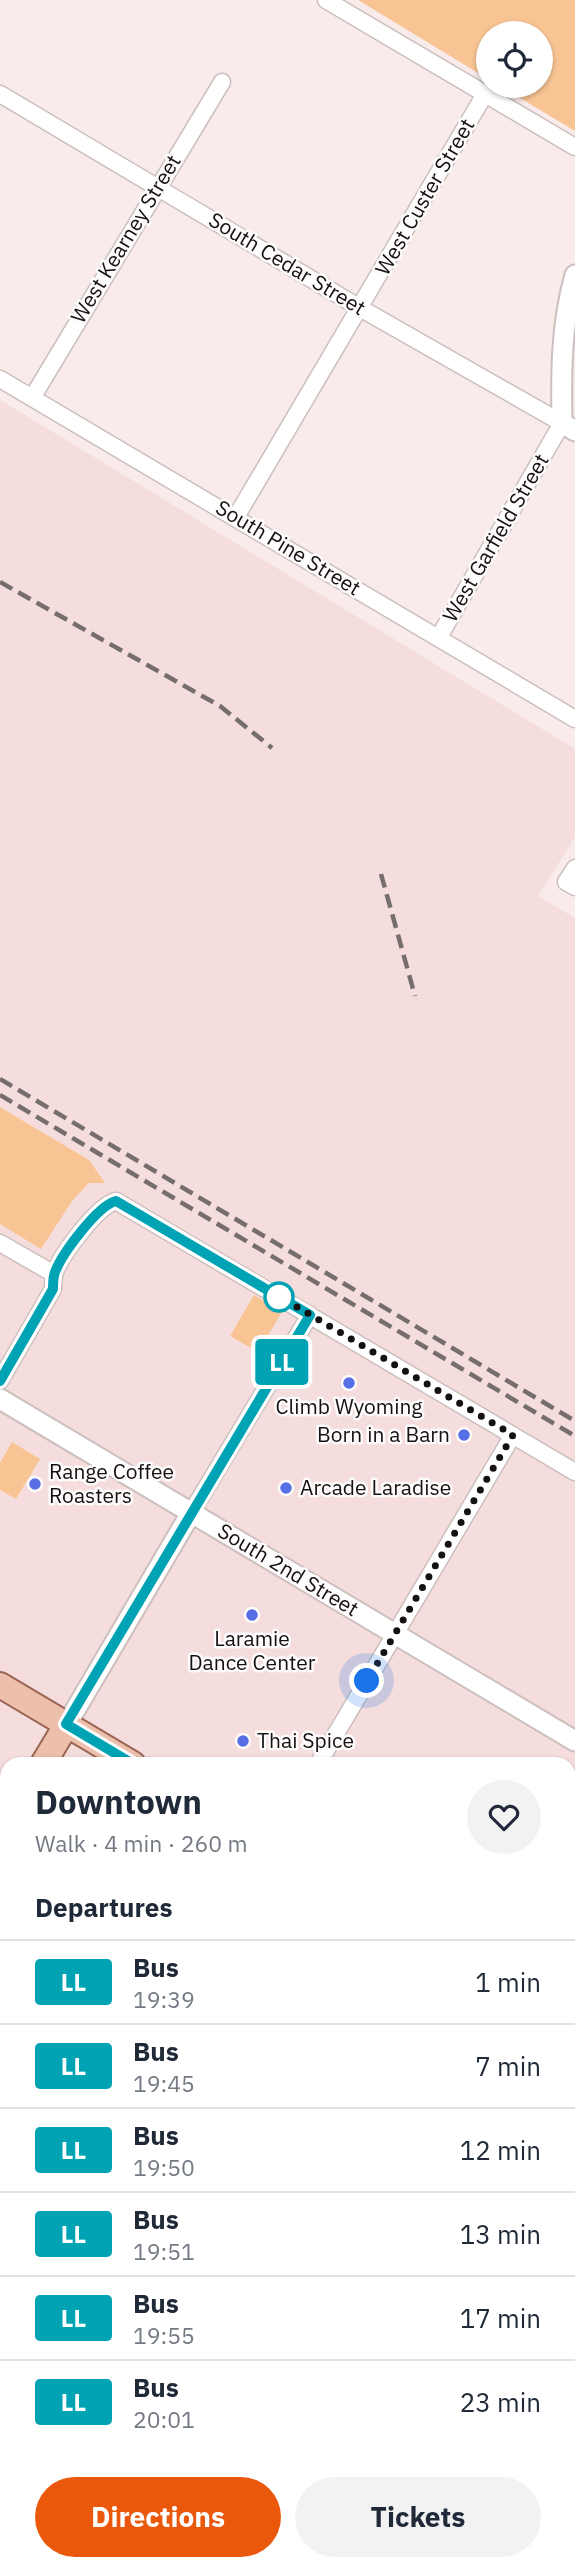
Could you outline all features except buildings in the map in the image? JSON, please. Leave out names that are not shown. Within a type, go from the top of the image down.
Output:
[{"type":"main road","points":[[0,1685],[121,1757]]},
{"type":"main road","points":[[47,1757],[66,1724]]},
{"type":"street","points":[[326,0],[476,89]]},
{"type":"street","name":"West Kearney Street","points":[[32,398],[157,186],[222,82]]},
{"type":"street","name":"South Cedar Street","points":[[0,94],[360,309],[569,427]]},
{"type":"street","name":"West Custer Street","points":[[236,517],[483,98]]},
{"type":"street","points":[[492,98],[575,147]]},
{"type":"street","name":"West Garfield Street","points":[[439,637],[569,427],[562,337],[575,275]]},
{"type":"street","name":"South Pine Street","points":[[0,379],[575,719]]},
{"type":"street","points":[[0,1381],[53,1289],[54,1274],[79,1235],[105,1205],[116,1201],[575,1472]]},
{"type":"street","points":[[0,1243],[54,1274]]},
{"type":"street","points":[[66,1724],[310,1315]]},
{"type":"street","name":"South 2nd Street","points":[[0,1399],[575,1741]]},
{"type":"street","points":[[322,1757],[513,1435]]},
{"type":"shaded area","points":[[358,0],[575,0],[575,131],[520,98],[553,98],[553,21],[476,21],[476,72]]},
{"type":"shaded area","points":[[0,400],[575,749],[575,837],[538,896],[575,918],[575,1757],[0,1757],[0,1224],[41,1248],[72,1201],[89,1183],[104,1183],[89,1160],[0,1107]]},
{"type":"shaded area","points":[[0,1107],[89,1160],[105,1183],[89,1183],[72,1201],[41,1249],[0,1224]]},
{"type":"shaded area","points":[[254,1295],[282,1312],[258,1352],[230,1336]]},
{"type":"shaded area","points":[[12,1442],[40,1459],[16,1499],[0,1490],[0,1463]]},
{"type":"railway","points":[[0,582],[220,706],[272,748]]},
{"type":"railway","points":[[381,874],[415,996]]},
{"type":"railway","points":[[0,1079],[575,1421]]},
{"type":"railway","points":[[0,1095],[575,1436]]},
{"type":"bus line","name":"LL","points":[[0,1381],[53,1289],[54,1274],[60,1263],[102,1208],[116,1201],[310,1315],[66,1724],[121,1757]]},
{"type":"place","name":"Climb Wyoming","points":[[349,1383]]},
{"type":"place","name":"Born in a Barn","points":[[464,1435]]},
{"type":"place","name":"Range Coffee Roasters","points":[[35,1484]]},
{"type":"place","name":"Arcade Laradise","points":[[286,1488]]},
{"type":"place","name":"Laramie Dance Center","points":[[252,1615]]},
{"type":"place","name":"Thai Spice","points":[[243,1741]]},
{"type":"route","points":[[279,1297],[272,1292],[513,1435],[367,1681]]}]
